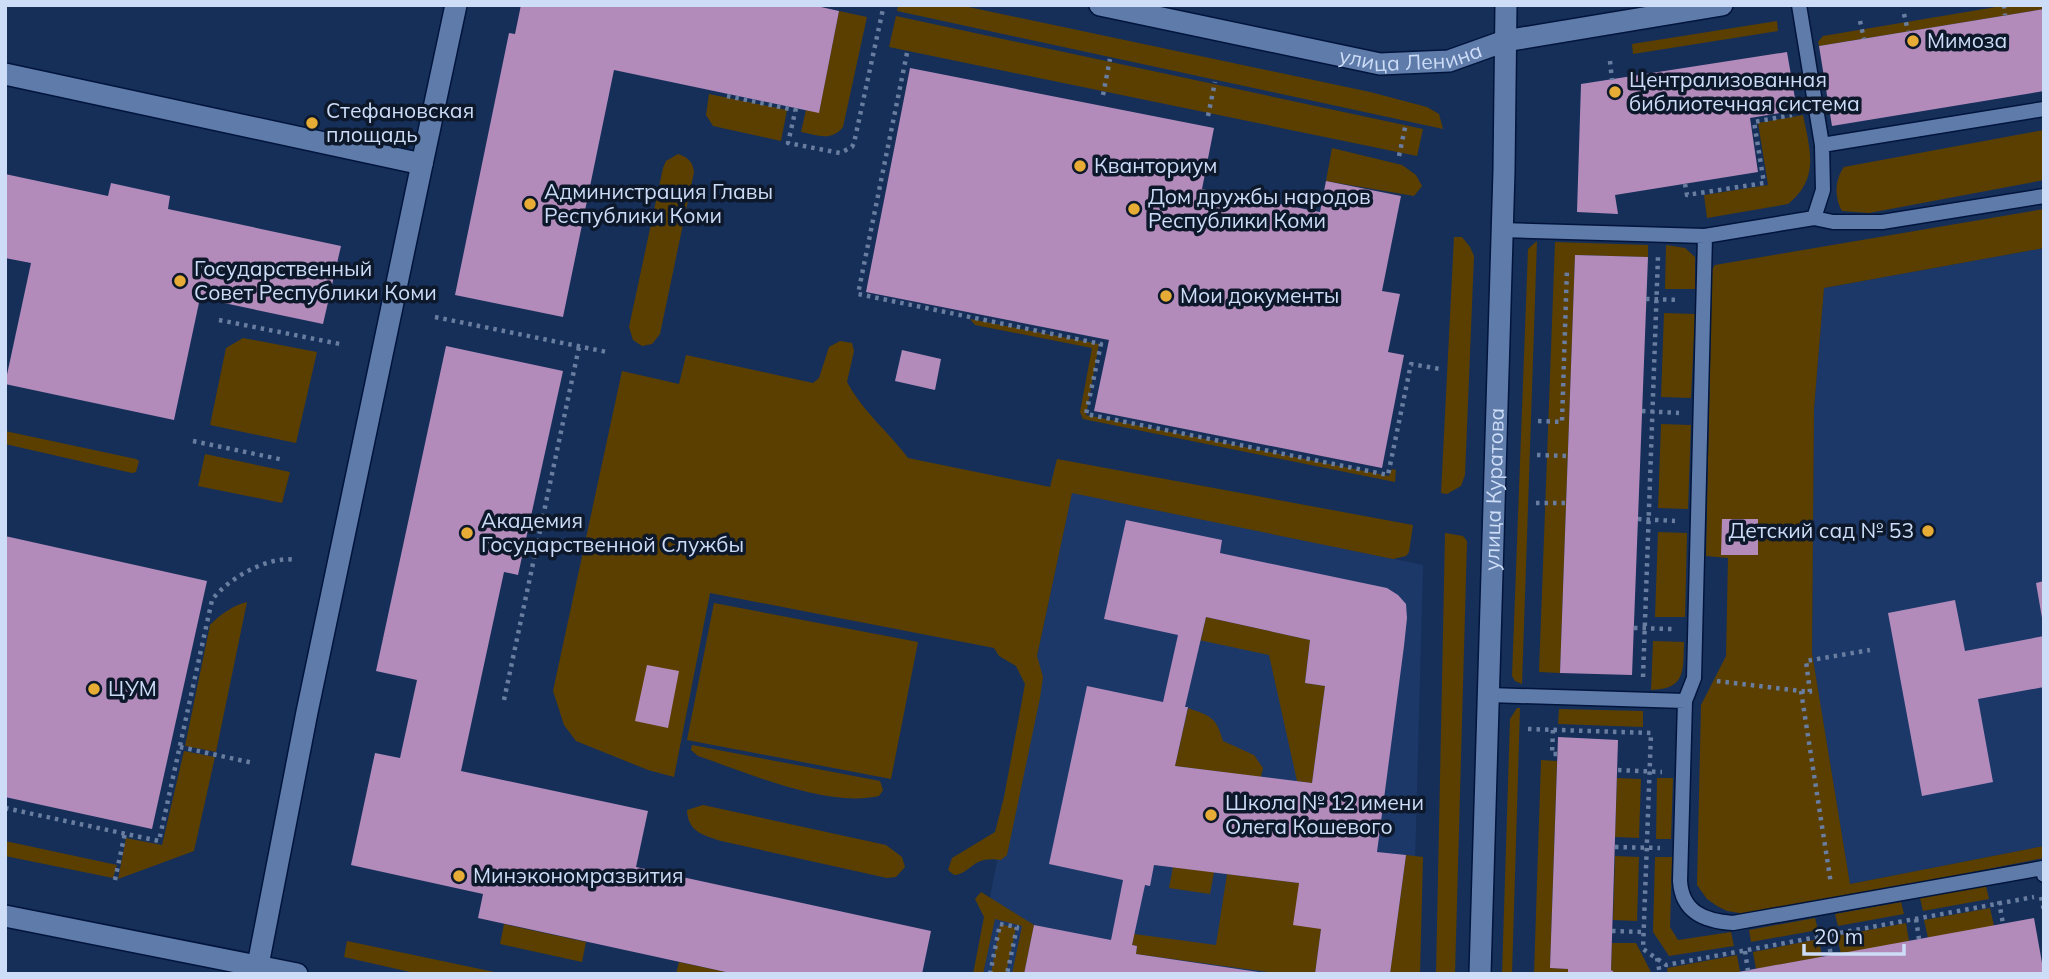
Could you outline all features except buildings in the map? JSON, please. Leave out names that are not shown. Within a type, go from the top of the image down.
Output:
[{"type":"street","points":[[258,965],[307,712],[456,5]]},
{"type":"street","name":"улица Ленина","points":[[1100,5],[1380,64],[1449,61],[1505,41],[1723,5]]},
{"type":"street","name":"улица Куратова","points":[[1480,974],[1506,5]]},
{"type":"street","points":[[5,74],[422,164]]},
{"type":"street","points":[[5,916],[297,974]]},
{"type":"lane","points":[[1799,5],[1822,145],[1823,190],[1814,218]]},
{"type":"lane","points":[[1822,145],[2044,109]]},
{"type":"lane","points":[[1502,230],[1705,236],[1814,218],[1853,223],[1882,222],[2044,196]]},
{"type":"lane","points":[[1705,236],[1696,631],[1694,678],[1685,701],[1683,772],[1681,893],[1687,905],[1707,919],[1733,923],[2043,868],[2044,874]]},
{"type":"lane","points":[[1489,695],[1685,701]]},
{"type":"path","points":[[2004,5],[2005,15]]},
{"type":"path","points":[[727,96],[795,109],[788,143],[840,153],[852,147],[883,9]]},
{"type":"path","points":[[1905,14],[1908,31]]},
{"type":"path","points":[[1860,21],[1864,39]]},
{"type":"path","points":[[907,53],[858,294],[1101,344],[1086,414],[1388,475],[1411,364],[1440,369]]},
{"type":"path","points":[[1104,95],[1110,59]]},
{"type":"path","points":[[1610,61],[1612,80]]},
{"type":"path","points":[[1208,116],[1215,82]]},
{"type":"path","points":[[1685,184],[1687,195],[1764,183],[1754,122],[1760,120]]},
{"type":"path","points":[[1399,156],[1406,123]]},
{"type":"path","points":[[1643,681],[1657,259]]},
{"type":"path","points":[[1538,421],[1562,422],[1567,268]]},
{"type":"path","points":[[1646,299],[1703,301]]},
{"type":"path","points":[[435,317],[607,352]]},
{"type":"path","points":[[219,320],[340,344]]},
{"type":"path","points":[[504,700],[579,347]]},
{"type":"path","points":[[1642,411],[1701,414]]},
{"type":"path","points":[[193,441],[284,460]]},
{"type":"path","points":[[1537,455],[1567,456]]},
{"type":"path","points":[[1536,503],[1566,503]]},
{"type":"path","points":[[1638,519],[1698,522]]},
{"type":"path","points":[[5,808],[159,841],[212,600],[221,590],[261,565],[279,559],[295,560]]},
{"type":"path","points":[[1634,628],[1696,631]]},
{"type":"path","points":[[1694,678],[1810,692],[1806,662],[1870,650]]},
{"type":"path","points":[[1801,691],[1833,895]]},
{"type":"path","points":[[1528,729],[1651,733],[1643,949],[1666,965],[2041,896],[2044,911]]},
{"type":"path","points":[[1553,730],[1552,754],[1557,754]]},
{"type":"path","points":[[180,747],[253,763]]},
{"type":"path","points":[[1618,770],[1683,772]]},
{"type":"path","points":[[115,880],[125,833]]},
{"type":"path","points":[[1615,847],[1681,849]]},
{"type":"path","points":[[990,974],[1000,924],[1017,928],[1007,974]]},
{"type":"path","points":[[1612,931],[1644,932]]},
{"type":"path","points":[[1657,958],[1660,974]]},
{"type":"shaded area","points":[[898,5],[959,5],[1370,92],[1427,107],[1439,114],[1443,129],[897,11]]},
{"type":"shaded area","points":[[2008,5],[2044,5],[2044,9],[1819,46],[1818,42],[1823,36]]},
{"type":"shaded area","points":[[839,11],[867,17],[843,127],[829,136],[801,132],[806,110],[819,112]]},
{"type":"shaded area","points":[[896,16],[1423,129],[1417,156],[889,47]]},
{"type":"shaded area","points":[[1777,21],[1778,31],[1633,54],[1632,44]]},
{"type":"shaded area","points":[[709,94],[787,110],[781,141],[713,126],[706,115]]},
{"type":"shaded area","points":[[1803,115],[1810,163],[1809,174],[1798,194],[1788,204],[1707,218],[1704,195],[1768,185],[1758,123]]},
{"type":"shaded area","points":[[2044,130],[2044,180],[1869,213],[1842,211],[1839,206],[1837,183],[1844,167]]},
{"type":"shaded area","points":[[1332,148],[1402,165],[1416,175],[1422,186],[1414,196],[1326,181]]},
{"type":"shaded area","points":[[678,154],[689,160],[694,172],[660,334],[652,344],[642,346],[633,340],[629,327],[663,168],[666,161]]},
{"type":"shaded area","points":[[2044,209],[2044,248],[1824,288],[1814,409],[1812,653],[1850,884],[2044,846],[2044,858],[1830,900],[1746,914],[1727,911],[1707,899],[1697,885],[1701,705],[1726,656],[1728,558],[1706,556],[1712,269],[1715,265]]},
{"type":"shaded area","points":[[1454,237],[1462,237],[1474,256],[1465,475],[1461,486],[1447,494],[1441,493]]},
{"type":"shaded area","points":[[1537,241],[1522,684],[1512,676],[1528,249]]},
{"type":"shaded area","points":[[1555,242],[1648,245],[1648,257],[1575,255],[1560,673],[1539,672]]},
{"type":"shaded area","points":[[1666,245],[1685,248],[1695,257],[1695,289],[1665,289]]},
{"type":"shaded area","name":"Детский сад № 53","points":[[2044,248],[2044,846],[1850,884],[1812,653],[1814,409],[1824,288]]},
{"type":"shaded area","points":[[1664,313],[1695,314],[1691,398],[1661,397]]},
{"type":"shaded area","points":[[970,319],[1099,344],[1086,415],[1389,476],[1392,469],[1396,470],[1395,482],[1083,419],[1080,412],[1092,348],[975,325]]},
{"type":"shaded area","points":[[243,338],[317,352],[296,443],[210,425],[226,348]]},
{"type":"shaded area","points":[[840,341],[852,343],[854,351],[847,382],[861,403],[908,458],[1050,487],[1057,459],[1413,525],[1409,552],[1406,556],[1393,559],[1072,493],[1037,656],[1043,677],[1040,698],[1007,855],[1001,860],[978,862],[960,874],[954,875],[948,870],[952,858],[995,832],[1025,684],[1016,666],[999,656],[994,648],[710,593],[674,777],[648,770],[576,741],[564,725],[553,691],[622,371],[679,384],[686,355],[813,383],[819,378],[829,347]]},
{"type":"shaded area","points":[[1661,424],[1691,425],[1688,509],[1658,508]]},
{"type":"shaded area","points":[[5,431],[139,461],[136,472],[132,473],[5,444]]},
{"type":"shaded area","points":[[205,454],[290,472],[282,503],[198,486]]},
{"type":"shaded area","name":"Школа № 12 имени Олега Кошевого","points":[[1072,492],[1423,565],[1412,974],[975,974]]},
{"type":"shaded area","points":[[1658,532],[1687,533],[1685,617],[1655,617]]},
{"type":"shaded area","points":[[1445,533],[1463,536],[1467,541],[1455,974],[1436,974]]},
{"type":"shaded area","points":[[247,602],[216,752],[185,746],[210,625],[227,611]]},
{"type":"shaded area","points":[[714,603],[918,642],[891,779],[687,740]]},
{"type":"shaded area","points":[[1206,617],[1310,640],[1305,683],[1325,686],[1312,783],[1297,781],[1269,655],[1199,640]]},
{"type":"shaded area","points":[[1653,641],[1684,642],[1684,652],[1682,670],[1677,682],[1662,689],[1651,690]]},
{"type":"shaded area","points":[[1188,708],[1212,718],[1223,741],[1254,755],[1263,768],[1261,777],[1175,766]]},
{"type":"shaded area","points":[[1517,708],[1520,708],[1512,974],[1502,974],[1510,719]]},
{"type":"shaded area","points":[[1559,709],[1643,711],[1643,727],[1558,724]]},
{"type":"shaded area","points":[[692,745],[880,781],[883,790],[879,796],[858,798],[812,793],[698,756],[691,750]]},
{"type":"shaded area","points":[[184,751],[215,757],[194,851],[118,879],[126,838],[162,845]]},
{"type":"shaded area","points":[[1541,760],[1557,761],[1550,968],[1568,969],[1568,974],[1534,974]]},
{"type":"shaded area","points":[[1617,778],[1641,779],[1639,838],[1615,837]]},
{"type":"shaded area","points":[[1657,778],[1673,778],[1671,839],[1656,839]]},
{"type":"shaded area","points":[[703,805],[886,845],[902,857],[905,867],[896,877],[887,878],[721,841],[698,832],[690,823],[687,810]]},
{"type":"shaded area","points":[[5,841],[117,865],[113,878],[5,856]]},
{"type":"shaded area","points":[[1406,855],[1423,857],[1420,974],[1390,974]]},
{"type":"shaded area","points":[[1615,856],[1639,857],[1637,921],[1613,920]]},
{"type":"shaded area","points":[[1655,857],[1672,857],[1670,927],[1678,940],[1731,932],[1734,946],[1669,956],[1653,932]]},
{"type":"shaded area","points":[[1173,867],[1214,872],[1210,894],[1169,888]]},
{"type":"shaded area","points":[[1227,874],[1299,883],[1321,929],[1315,974],[1284,974],[1136,954],[1137,946],[1132,945],[1134,934],[1216,945]]},
{"type":"shaded area","points":[[1986,886],[1989,899],[1923,911],[1920,898]]},
{"type":"shaded area","points":[[981,892],[1034,925],[1024,974],[1012,974],[1022,926],[995,919],[983,974],[973,974],[984,917],[975,899]]},
{"type":"shaded area","points":[[1901,902],[1904,914],[1838,926],[1835,914]]},
{"type":"shaded area","points":[[1990,908],[1994,926],[1928,938],[1924,920]]},
{"type":"shaded area","points":[[1815,918],[1818,930],[1751,942],[1749,930]]},
{"type":"shaded area","points":[[1906,923],[1909,941],[1841,954],[1837,936]]},
{"type":"shaded area","points":[[504,924],[586,942],[582,962],[500,944]]},
{"type":"shaded area","points":[[1000,924],[1016,928],[1006,974],[991,974]]},
{"type":"shaded area","points":[[1819,939],[1822,957],[1756,969],[1753,952]]},
{"type":"shaded area","points":[[347,941],[504,974],[419,974],[344,957]]},
{"type":"shaded area","points":[[1612,943],[1636,943],[1652,974],[1617,974],[1611,970]]},
{"type":"shaded area","points":[[1737,955],[1740,972],[1668,974],[1667,968]]},
{"type":"shaded area","points":[[679,962],[735,974],[676,974]]},
{"type":"place","name":"Мимоза","points":[[1913,41]]},
{"type":"place","name":"Централизованная библиотечная система","points":[[1615,92]]},
{"type":"place","name":"Стефановская площадь","points":[[312,123]]},
{"type":"place","name":"Кванториум","points":[[1080,166]]},
{"type":"place","name":"Администрация Главы Республики Коми","points":[[530,204]]},
{"type":"place","name":"Дом дружбы народов Республики Коми","points":[[1134,209]]},
{"type":"place","name":"Государственный Совет Республики Коми","points":[[180,281]]},
{"type":"place","name":"Мои документы","points":[[1166,296]]},
{"type":"place","name":"Детский сад № 53","points":[[1928,531]]},
{"type":"place","name":"Академия Государственной Службы","points":[[467,533]]},
{"type":"place","name":"ЦУМ","points":[[94,689]]},
{"type":"place","name":"Школа № 12 имени Олега Кошевого","points":[[1211,815]]},
{"type":"place","name":"Минэкономразвития","points":[[459,876]]}]
